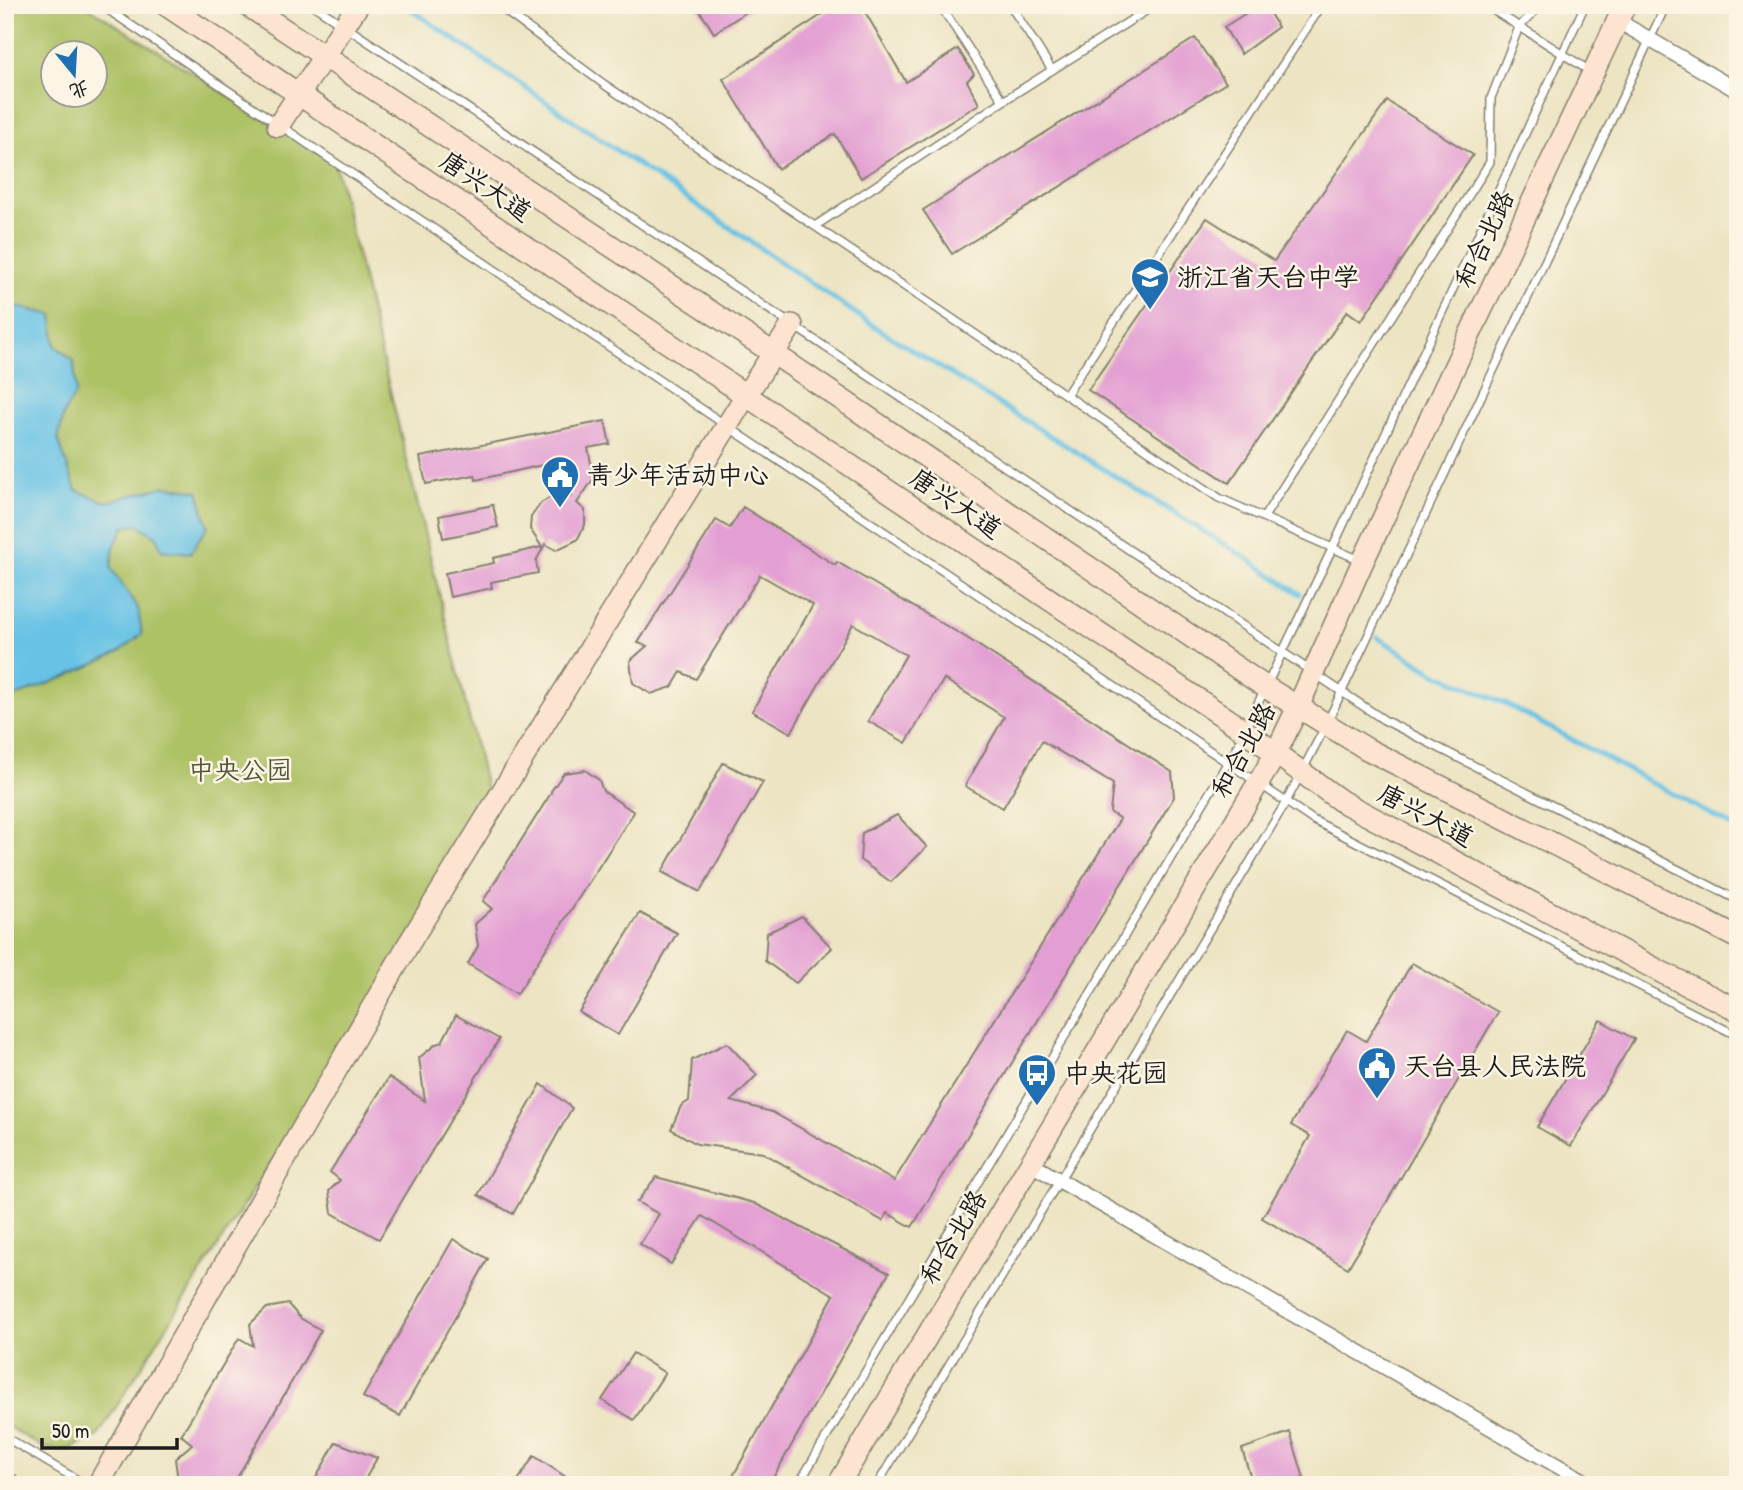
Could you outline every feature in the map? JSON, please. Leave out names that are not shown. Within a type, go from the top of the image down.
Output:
[{"type":"main road","name":"唐兴大道","points":[[166,5],[1245,731],[1340,801],[1738,1010]]},
{"type":"main road","name":"唐兴大道","points":[[247,5],[773,353],[1267,688],[1326,725],[1367,749],[1738,938]]},
{"type":"main road","points":[[278,126],[358,5]]},
{"type":"main road","name":"和合北路","points":[[838,1485],[1275,755],[1363,561],[1622,13]]},
{"type":"main road","points":[[98,1485],[408,945],[726,427],[792,325]]},
{"type":"street","points":[[1622,13],[1650,39],[1738,91]]},
{"type":"street","points":[[1029,1163],[1591,1485]]},
{"type":"lane","points":[[101,5],[1313,820],[1738,1036]]},
{"type":"lane","points":[[313,5],[1384,720],[1738,900]]},
{"type":"lane","points":[[497,5],[605,85],[1219,498],[1363,561]]},
{"type":"lane","points":[[940,5],[1003,101]]},
{"type":"lane","points":[[1010,5],[1052,70]]},
{"type":"lane","points":[[815,226],[1003,101],[1155,5]]},
{"type":"lane","points":[[1066,395],[1322,5]]},
{"type":"lane","points":[[1485,5],[1593,73]]},
{"type":"lane","points":[[1264,517],[1490,162],[1491,98],[1519,27],[1541,5]]},
{"type":"lane","points":[[798,1485],[1228,764],[1267,688],[1586,5]]},
{"type":"lane","points":[[877,1485],[1286,802],[1342,692],[1666,5]]},
{"type":"lane","points":[[5,1437],[86,1485]]},
{"type":"green space","name":"中央公园","points":[[5,5],[85,5],[335,163],[491,808],[408,945],[98,1436],[67,1450],[44,1448],[5,1425]]},
{"type":"water","points":[[5,304],[53,315],[55,345],[74,361],[76,393],[64,413],[58,439],[76,490],[106,502],[165,486],[198,491],[208,526],[190,553],[161,550],[157,537],[138,525],[124,527],[114,547],[111,568],[138,608],[142,634],[120,652],[66,677],[13,697],[5,731]]},
{"type":"building","points":[[696,5],[757,5],[714,33]]},
{"type":"building","points":[[837,5],[861,5],[906,82],[958,49],[974,74],[967,81],[979,104],[861,178],[835,134],[778,169],[723,79]]},
{"type":"building","points":[[1259,5],[1265,5],[1278,27],[1241,54],[1224,27]]},
{"type":"building","points":[[1195,38],[1226,83],[952,254],[923,210]]},
{"type":"building","points":[[1387,101],[1473,155],[1361,321],[1347,311],[1229,483],[1088,390],[1207,218],[1274,261]]},
{"type":"building","name":"青少年活动中心","points":[[605,421],[610,444],[588,448],[594,478],[577,503],[585,510],[585,525],[577,540],[556,550],[545,544],[536,561],[538,573],[491,582],[492,588],[450,597],[445,573],[494,563],[493,558],[542,547],[530,529],[531,517],[541,503],[554,495],[572,496],[565,460],[476,480],[475,475],[426,484],[420,457]]},
{"type":"building","points":[[493,505],[498,527],[443,538],[439,516]]},
{"type":"building","points":[[743,507],[835,565],[837,562],[967,638],[1172,772],[1174,797],[912,1227],[887,1213],[883,1221],[763,1153],[697,1144],[671,1129],[681,1106],[689,1101],[692,1060],[727,1043],[757,1075],[731,1101],[772,1112],[894,1181],[1120,819],[1110,812],[1113,784],[1042,741],[1003,808],[965,786],[1004,717],[944,679],[906,743],[868,721],[906,655],[853,624],[791,733],[752,711],[813,605],[760,575],[696,679],[681,672],[672,687],[651,694],[633,683],[630,661],[647,646],[638,643],[716,520],[730,528]]},
{"type":"building","points":[[723,763],[763,782],[700,892],[662,872]]},
{"type":"building","points":[[585,770],[599,780],[603,791],[634,812],[517,994],[468,964],[478,946],[475,924],[492,909],[483,901],[551,791],[564,773]]},
{"type":"building","points":[[897,815],[927,847],[891,882],[860,860],[862,833]]},
{"type":"building","points":[[640,913],[677,933],[618,1035],[579,1012]]},
{"type":"building","points":[[802,916],[832,948],[796,983],[765,961],[767,933]]},
{"type":"building","name":"天台县人民法院","points":[[1412,963],[1498,1012],[1348,1268],[1262,1218],[1310,1136],[1291,1125],[1347,1030],[1366,1041]]},
{"type":"building","points":[[456,1015],[499,1039],[379,1239],[332,1213],[329,1191],[340,1180],[330,1172],[389,1077],[425,1101],[419,1058],[442,1042]]},
{"type":"building","points":[[1600,1020],[1634,1039],[1571,1146],[1537,1127]]},
{"type":"building","points":[[541,1084],[572,1108],[513,1214],[478,1195]]},
{"type":"building","points":[[656,1177],[754,1203],[889,1273],[769,1485],[728,1485],[834,1295],[702,1216],[671,1264],[640,1244],[659,1214],[637,1202]]},
{"type":"building","points":[[453,1239],[488,1259],[400,1416],[363,1397]]},
{"type":"building","points":[[288,1304],[300,1318],[321,1330],[233,1485],[184,1485],[178,1481],[175,1459],[192,1444],[181,1435],[239,1338],[253,1346],[250,1324],[267,1308]]},
{"type":"building","points":[[633,1353],[665,1373],[634,1420],[602,1400]]},
{"type":"building","points":[[1290,1432],[1304,1478],[1283,1485],[1253,1485],[1242,1449]]},
{"type":"building","points":[[336,1442],[377,1458],[362,1485],[312,1485]]},
{"type":"building","points":[[534,1456],[578,1485],[515,1485]]},
{"type":"waterway","points":[[404,5],[877,328],[1300,594]]},
{"type":"waterway","points":[[1377,637],[1433,672],[1502,702],[1738,829]]},
{"type":"place","name":"浙江省天台中学","points":[[1150,311]]},
{"type":"place","name":"青少年活动中心","points":[[560,509]]},
{"type":"place","name":"天台县人民法院","points":[[1377,1100]]},
{"type":"place","name":"中央花园","points":[[1037,1107]]}]
